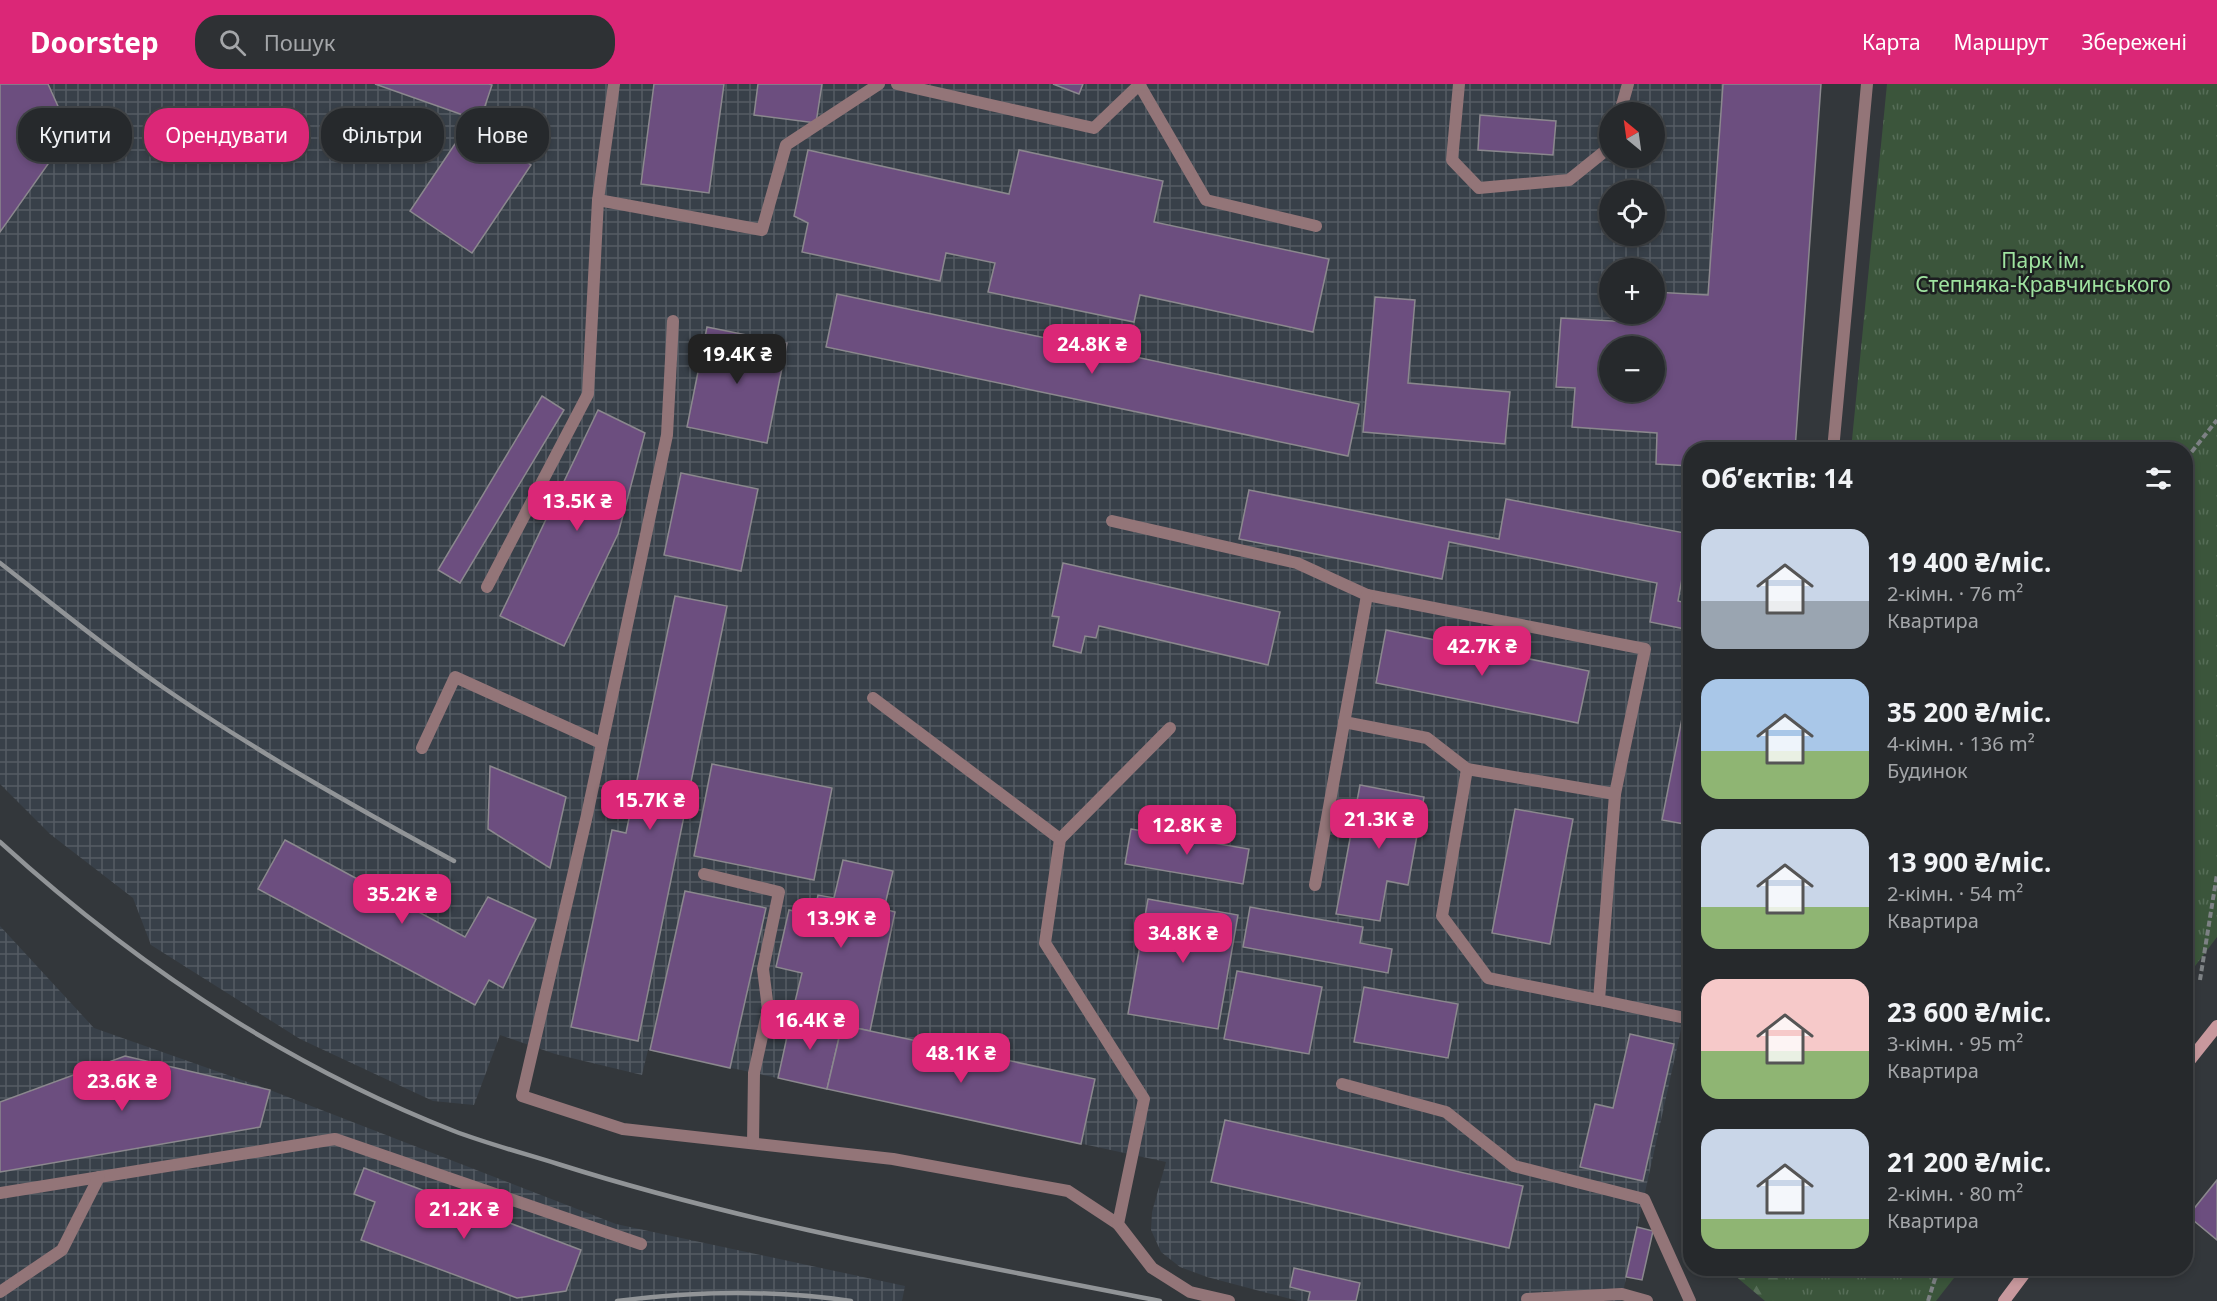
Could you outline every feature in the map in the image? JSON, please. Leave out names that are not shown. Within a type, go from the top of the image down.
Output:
[{"type":"main road","points":[[2193,1056],[2217,1026]]},
{"type":"main road","points":[[2004,1301],[2023,1276]]},
{"type":"lane","points":[[487,587],[588,394],[598,200],[614,84]]},
{"type":"lane","points":[[598,200],[762,230],[786,145],[879,84]]},
{"type":"lane","points":[[897,84],[1094,128],[1139,84],[1206,200],[1316,226]]},
{"type":"lane","points":[[1459,84],[1452,160],[1479,188],[1569,180],[1599,156]]},
{"type":"lane","points":[[1623,102],[1628,84]]},
{"type":"lane","points":[[1834,442],[1867,84]]},
{"type":"lane","points":[[673,321],[666,435],[601,743],[522,1096],[623,1129],[893,1159],[1068,1191],[1118,1224],[1152,1268],[1190,1292],[1229,1301]]},
{"type":"lane","points":[[1112,521],[1297,563],[1367,595],[1645,649],[1615,794],[1599,1000]]},
{"type":"lane","points":[[1315,885],[1367,595]]},
{"type":"lane","points":[[422,748],[455,677],[601,743]]},
{"type":"lane","points":[[873,698],[1060,839]]},
{"type":"lane","points":[[1344,722],[1427,738],[1467,769],[1615,794]]},
{"type":"lane","points":[[1118,1224],[1144,1099],[1045,944],[1060,839],[1170,728]]},
{"type":"lane","points":[[1467,769],[1442,916],[1488,978],[1683,1018]]},
{"type":"lane","points":[[704,874],[779,892],[763,969],[768,1009],[754,1073],[753,1143]]},
{"type":"lane","points":[[1342,1084],[1446,1112],[1514,1166],[1644,1198],[1690,1301]]},
{"type":"lane","points":[[0,1193],[335,1139],[641,1244]]},
{"type":"lane","points":[[0,1292],[62,1250],[99,1177]]},
{"type":"lane","points":[[1527,1299],[1622,1294],[1647,1301]]},
{"type":"path","points":[[2193,450],[2217,420]]},
{"type":"path","points":[[2200,980],[2217,874]]},
{"type":"path","points":[[1928,1301],[1936,1276]]},
{"type":"shaded area","points":[[0,84],[1821,84],[1796,442],[1683,442],[1683,1021],[1621,1301],[1298,1301],[1207,1277],[1180,1267],[1161,1252],[1151,1230],[1152,1212],[1166,1162],[648,1050],[642,1075],[555,1054],[500,1035],[474,1105],[433,1101],[300,1039],[151,945],[133,898],[50,834],[0,784]]},
{"type":"shaded area","points":[[0,926],[94,1028],[270,1090],[616,1224],[905,1286],[902,1301],[0,1301]]},
{"type":"green space","name":"Парк ім. Степняка-Кравчинського","points":[[1887,84],[2217,84],[2217,937],[2193,969],[2193,442],[1852,442]]},
{"type":"green space","points":[[1735,1276],[1943,1276],[1918,1301],[1765,1301]]},
{"type":"green space","points":[[1784,1276],[1956,1276],[1936,1301],[1791,1301],[1778,1292]]},
{"type":"building","points":[[0,84],[48,84],[59,108],[18,108],[18,162],[49,162],[0,232]]},
{"type":"building","points":[[375,84],[492,85],[484,108],[456,108],[456,113]]},
{"type":"building","points":[[654,84],[724,84],[709,193],[641,184]]},
{"type":"building","points":[[758,84],[822,84],[816,123],[754,115]]},
{"type":"building","points":[[1053,84],[1083,84],[1079,94]]},
{"type":"building","points":[[1723,84],[1821,84],[1796,442],[1683,442],[1683,466],[1656,464],[1657,433],[1572,427],[1575,388],[1556,387],[1561,318],[1599,320],[1599,324],[1665,324],[1665,293],[1708,295]]},
{"type":"building","points":[[1480,115],[1556,121],[1553,155],[1478,150]]},
{"type":"building","points":[[456,142],[456,162],[527,162],[531,165],[472,253],[410,211]]},
{"type":"building","points":[[808,150],[1009,194],[1019,150],[1163,181],[1154,222],[1329,259],[1313,332],[1140,295],[1134,322],[988,292],[995,263],[946,253],[940,281],[802,252],[808,223],[794,216]]},
{"type":"building","points":[[837,294],[1359,404],[1348,456],[826,347]]},
{"type":"building","points":[[1375,297],[1415,300],[1408,383],[1510,392],[1505,444],[1363,432]]},
{"type":"building","points":[[707,327],[787,343],[767,443],[687,427]]},
{"type":"building","points":[[542,396],[564,410],[460,583],[438,570]]},
{"type":"building","points":[[598,410],[645,433],[618,534],[564,646],[500,616]]},
{"type":"building","points":[[681,473],[758,489],[741,571],[664,555]]},
{"type":"building","points":[[1249,490],[1499,539],[1506,499],[1683,533],[1683,573],[1678,601],[1683,602],[1683,629],[1650,622],[1657,583],[1449,542],[1442,579],[1239,539]]},
{"type":"building","points":[[1063,563],[1280,612],[1268,665],[1099,626],[1096,638],[1085,636],[1081,653],[1053,646],[1059,617],[1052,616]]},
{"type":"building","points":[[675,596],[727,606],[638,1041],[571,1027],[612,830],[626,833]]},
{"type":"building","points":[[1386,630],[1589,671],[1578,723],[1376,683]]},
{"type":"building","points":[[1683,714],[1683,824],[1662,820]]},
{"type":"building","points":[[712,764],[832,788],[814,880],[694,856]]},
{"type":"building","points":[[490,766],[566,797],[550,868],[488,829]]},
{"type":"building","points":[[1360,785],[1424,797],[1408,885],[1387,881],[1380,921],[1336,914]]},
{"type":"building","points":[[1515,809],[1573,819],[1550,944],[1492,933]]},
{"type":"building","points":[[1131,829],[1249,849],[1243,884],[1125,864]]},
{"type":"building","points":[[285,840],[465,937],[488,897],[536,919],[503,988],[489,980],[475,1005],[258,889]]},
{"type":"building","points":[[843,860],[893,871],[884,909],[895,912],[870,1031],[792,1014],[802,973],[776,967],[789,910],[814,915],[818,895],[834,898]]},
{"type":"building","points":[[685,891],[766,908],[730,1068],[650,1050]]},
{"type":"building","points":[[1148,899],[1238,915],[1218,1029],[1128,1014]]},
{"type":"building","points":[[1250,907],[1363,927],[1360,943],[1392,949],[1388,973],[1243,947]]},
{"type":"building","points":[[1237,971],[1322,987],[1309,1054],[1224,1039]]},
{"type":"building","points":[[1364,987],[1458,1004],[1448,1058],[1354,1042]]},
{"type":"building","points":[[792,1014],[842,1025],[827,1089],[778,1078]]},
{"type":"building","points":[[842,1025],[1095,1079],[1081,1144],[827,1089]]},
{"type":"building","points":[[1630,1034],[1674,1044],[1643,1181],[1580,1167],[1595,1104],[1613,1108]]},
{"type":"building","points":[[125,1056],[270,1090],[260,1127],[0,1172],[0,1102]]},
{"type":"building","points":[[1225,1120],[1523,1186],[1509,1248],[1211,1182]]},
{"type":"building","points":[[364,1168],[581,1250],[566,1291],[517,1298],[361,1240],[375,1202],[354,1194]]},
{"type":"building","points":[[2217,1180],[2217,1240],[2193,1220],[2193,1210]]},
{"type":"building","points":[[1637,1227],[1653,1231],[1642,1280],[1626,1277]]},
{"type":"building","points":[[1294,1268],[1360,1283],[1356,1301],[1308,1301],[1310,1292],[1290,1287]]},
{"type":"railway","points":[[0,563],[122,658],[199,712],[307,778],[454,861]]},
{"type":"railway","points":[[0,842],[103,929],[214,1007],[331,1075],[392,1105],[454,1131],[632,1186],[706,1206],[857,1241],[1160,1301]]},
{"type":"railway","points":[[617,1301],[675,1295],[734,1293],[793,1295],[851,1301]]}]
